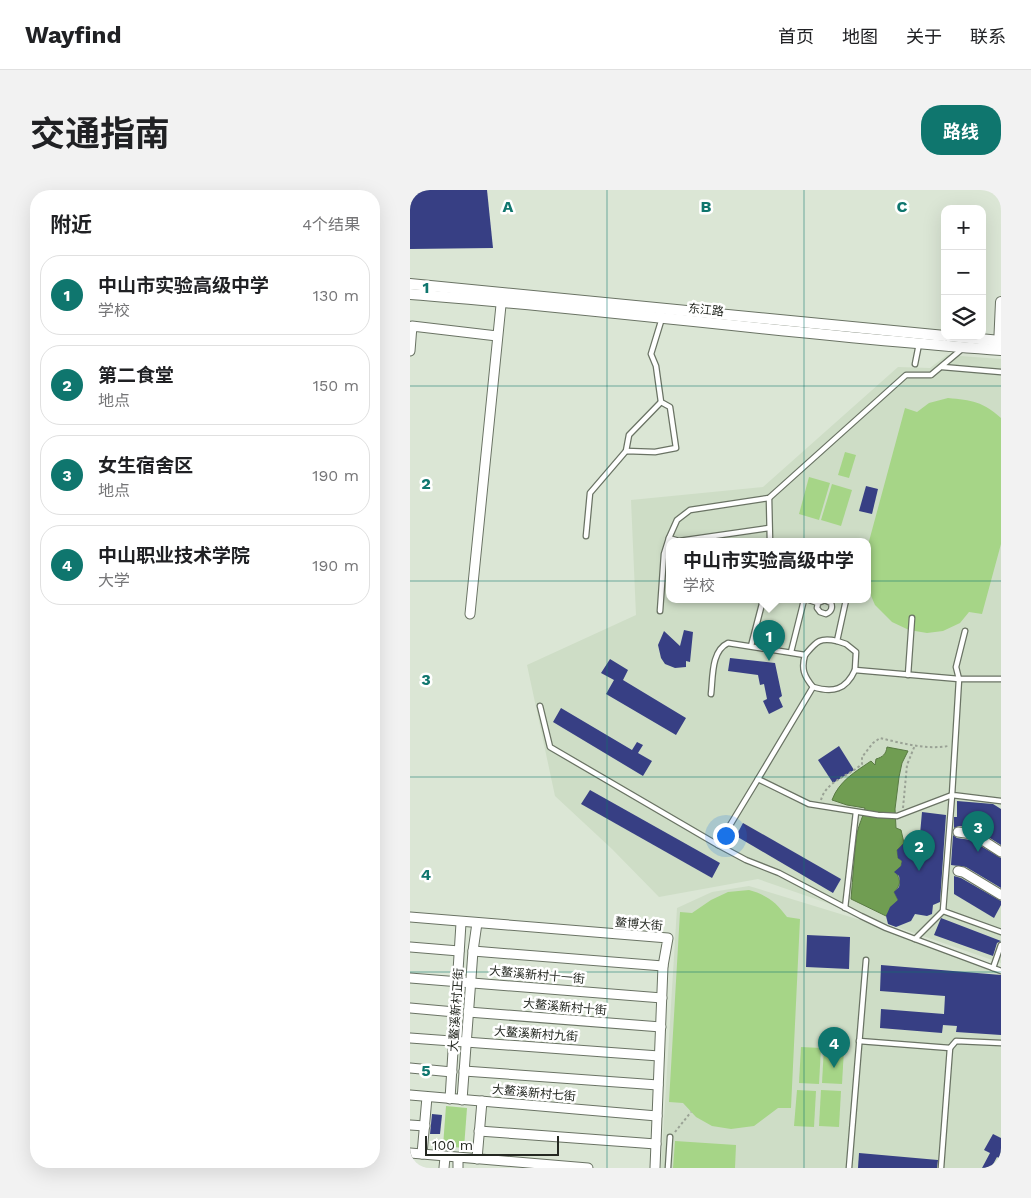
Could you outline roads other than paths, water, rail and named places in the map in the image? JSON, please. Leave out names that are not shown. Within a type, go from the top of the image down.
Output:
[{"type":"street","name":"东江路","points":[[410,284],[662,318],[963,348],[1000,346]]},
{"type":"street","name":"东江路","points":[[410,294],[501,297],[941,336]]},
{"type":"street","points":[[470,614],[501,297]]},
{"type":"street","points":[[1000,346],[1001,302]]},
{"type":"street","points":[[410,351],[412,326],[497,336]]},
{"type":"street","name":"东江路","points":[[968,340],[1000,346]]},
{"type":"street","points":[[958,832],[973,834],[1001,852]]},
{"type":"street","points":[[958,871],[963,872],[1001,895]]},
{"type":"street","name":"鳌博大街","points":[[410,917],[461,923],[668,938],[663,966],[655,1168]]},
{"type":"street","name":"大鳌溪新村正街","points":[[450,1099],[461,923]]},
{"type":"street","name":"大鳌溪新村正街","points":[[462,1100],[472,950],[476,923]]},
{"type":"street","points":[[410,947],[459,951]]},
{"type":"street","points":[[472,950],[663,966]]},
{"type":"street","name":"大鳌溪新村十一街","points":[[410,978],[662,998]]},
{"type":"street","points":[[410,1008],[456,1012]]},
{"type":"street","name":"大鳌溪新村十街","points":[[468,1012],[660,1027]]},
{"type":"street","name":"大鳌溪新村九街","points":[[410,1038],[659,1056]]},
{"type":"street","points":[[410,1068],[452,1072]]},
{"type":"street","points":[[464,1071],[658,1085]]},
{"type":"street","name":"大鳌溪新村七街","points":[[410,1095],[657,1116]]},
{"type":"street","points":[[422,1154],[427,1097]]},
{"type":"street","points":[[477,1159],[482,1101]]},
{"type":"street","points":[[410,1125],[424,1126]]},
{"type":"street","points":[[479,1131],[656,1144]]},
{"type":"street","points":[[410,1154],[588,1168]]},
{"type":"street","points":[[444,1168],[445,1157]]},
{"type":"street","points":[[458,1158],[458,1168]]},
{"type":"lane","points":[[661,402],[656,366],[651,354],[662,318]]},
{"type":"lane","points":[[915,364],[919,344]]},
{"type":"lane","points":[[669,538],[677,520],[690,510],[769,498],[906,376],[931,375],[963,348]]},
{"type":"lane","points":[[942,367],[1001,372]]},
{"type":"lane","points":[[626,451],[655,452],[676,448],[670,407],[661,402]]},
{"type":"lane","points":[[586,536],[590,494],[626,451],[629,435],[661,402]]},
{"type":"lane","points":[[769,498],[770,538]]},
{"type":"lane","points":[[700,538],[769,528]]},
{"type":"lane","points":[[660,611],[666,548]]},
{"type":"lane","points":[[751,646],[762,603]]},
{"type":"lane","points":[[791,652],[803,603]]},
{"type":"lane","points":[[818,603],[818,608],[822,614],[828,613],[832,609]]},
{"type":"lane","points":[[831,603],[832,609]]},
{"type":"lane","points":[[837,641],[846,603]]},
{"type":"lane","points":[[832,609],[844,612]]},
{"type":"lane","points":[[908,675],[912,618]]},
{"type":"lane","points":[[915,939],[944,911],[959,679],[956,667],[965,631]]},
{"type":"lane","points":[[827,639],[837,641],[846,644],[856,652],[855,670],[852,677],[843,686],[827,692],[813,687],[805,678],[802,666],[805,655],[816,642],[827,639]]},
{"type":"lane","points":[[712,694],[716,654],[723,645],[728,643],[805,655]]},
{"type":"lane","points":[[855,670],[959,679],[1001,680]]},
{"type":"lane","points":[[718,845],[813,687]]},
{"type":"lane","points":[[540,706],[550,747],[718,845],[746,860],[779,873],[886,928],[1001,971]]},
{"type":"lane","points":[[758,779],[809,804],[856,812],[897,816],[952,795],[1001,801]]},
{"type":"lane","points":[[845,908],[856,812]]},
{"type":"lane","points":[[944,911],[1001,932]]},
{"type":"lane","points":[[993,968],[1001,945]]},
{"type":"lane","points":[[849,1168],[866,960]]},
{"type":"lane","points":[[942,1168],[950,1048],[956,1040],[1001,1043]]},
{"type":"lane","points":[[859,1041],[950,1048]]},
{"type":"lane","points":[[668,1168],[670,1137]]},
{"type":"place","name":"中山市实验高级中学","points":[[769,661]]},
{"type":"place","name":"女生宿舍区","points":[[978,852]]},
{"type":"place","name":"第二食堂","points":[[919,871]]},
{"type":"place","name":"中山职业技术学院","points":[[834,1068]]}]
